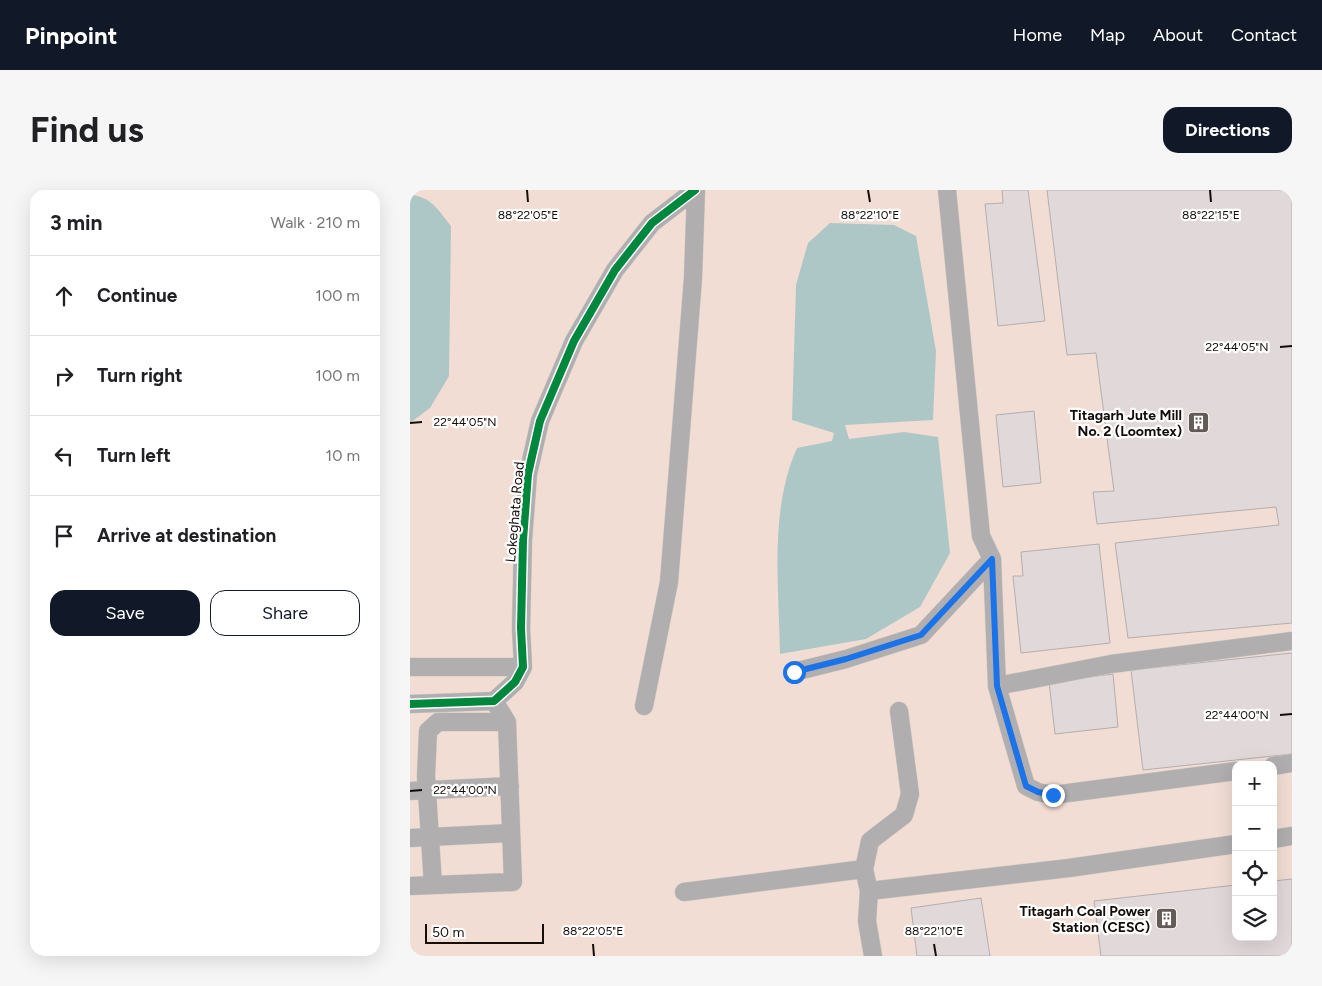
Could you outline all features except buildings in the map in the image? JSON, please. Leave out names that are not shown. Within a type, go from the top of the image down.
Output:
[{"type":"street","points":[[644,706],[669,582],[693,278],[695,190]]},
{"type":"street","name":"Lokeghata Road","points":[[524,667],[521,628],[523,540],[528,474],[540,420],[574,341],[615,270],[652,223],[695,190]]},
{"type":"street","points":[[947,190],[981,536],[992,559],[997,686],[1026,786],[1038,792],[1053,795],[1232,772]]},
{"type":"street","points":[[794,672],[846,659],[921,635],[992,559]]},
{"type":"street","points":[[997,686],[1111,664],[1292,641]]},
{"type":"street","points":[[410,667],[524,667]]},
{"type":"street","points":[[410,704],[494,701],[515,682],[524,667]]},
{"type":"street","points":[[410,886],[513,882],[507,722],[494,701]]},
{"type":"street","points":[[873,956],[867,921],[869,891],[864,869],[870,841],[904,815],[910,794],[899,711]]},
{"type":"street","points":[[433,885],[430,837],[418,791],[428,731],[438,722],[507,722]]},
{"type":"street","points":[[1277,765],[1292,763]]},
{"type":"street","points":[[418,791],[510,786]]},
{"type":"street","points":[[410,838],[511,833]]},
{"type":"street","points":[[1277,838],[1292,836]]},
{"type":"street","points":[[869,891],[1069,868],[1232,845]]},
{"type":"street","points":[[684,892],[864,869]]},
{"type":"shaded area","points":[[410,190],[1292,190],[1292,956],[410,956]]},
{"type":"water","points":[[410,195],[429,201],[451,226],[449,376],[430,408],[410,423]]},
{"type":"water","points":[[830,223],[894,225],[916,236],[936,351],[933,420],[845,425],[849,439],[904,432],[938,437],[950,553],[920,607],[866,639],[780,654],[779,523],[782,497],[788,472],[797,448],[832,441],[834,433],[792,420],[796,285],[808,243]]},
{"type":"cycle path","points":[[410,704],[494,701],[515,682],[523,667],[521,628],[523,540],[528,474],[540,421],[574,341],[615,270],[652,223],[695,190]]},
{"type":"place","name":"Titagarh Jute Mill No. 2 (Loomtex)","points":[[1198,423]]},
{"type":"place","name":"Titagarh Coal Power Station (CESC)","points":[[1166,919]]},
{"type":"route","points":[[794,672],[846,659],[921,635],[992,559],[997,686],[1026,786],[1038,792],[1053,795]]}]
